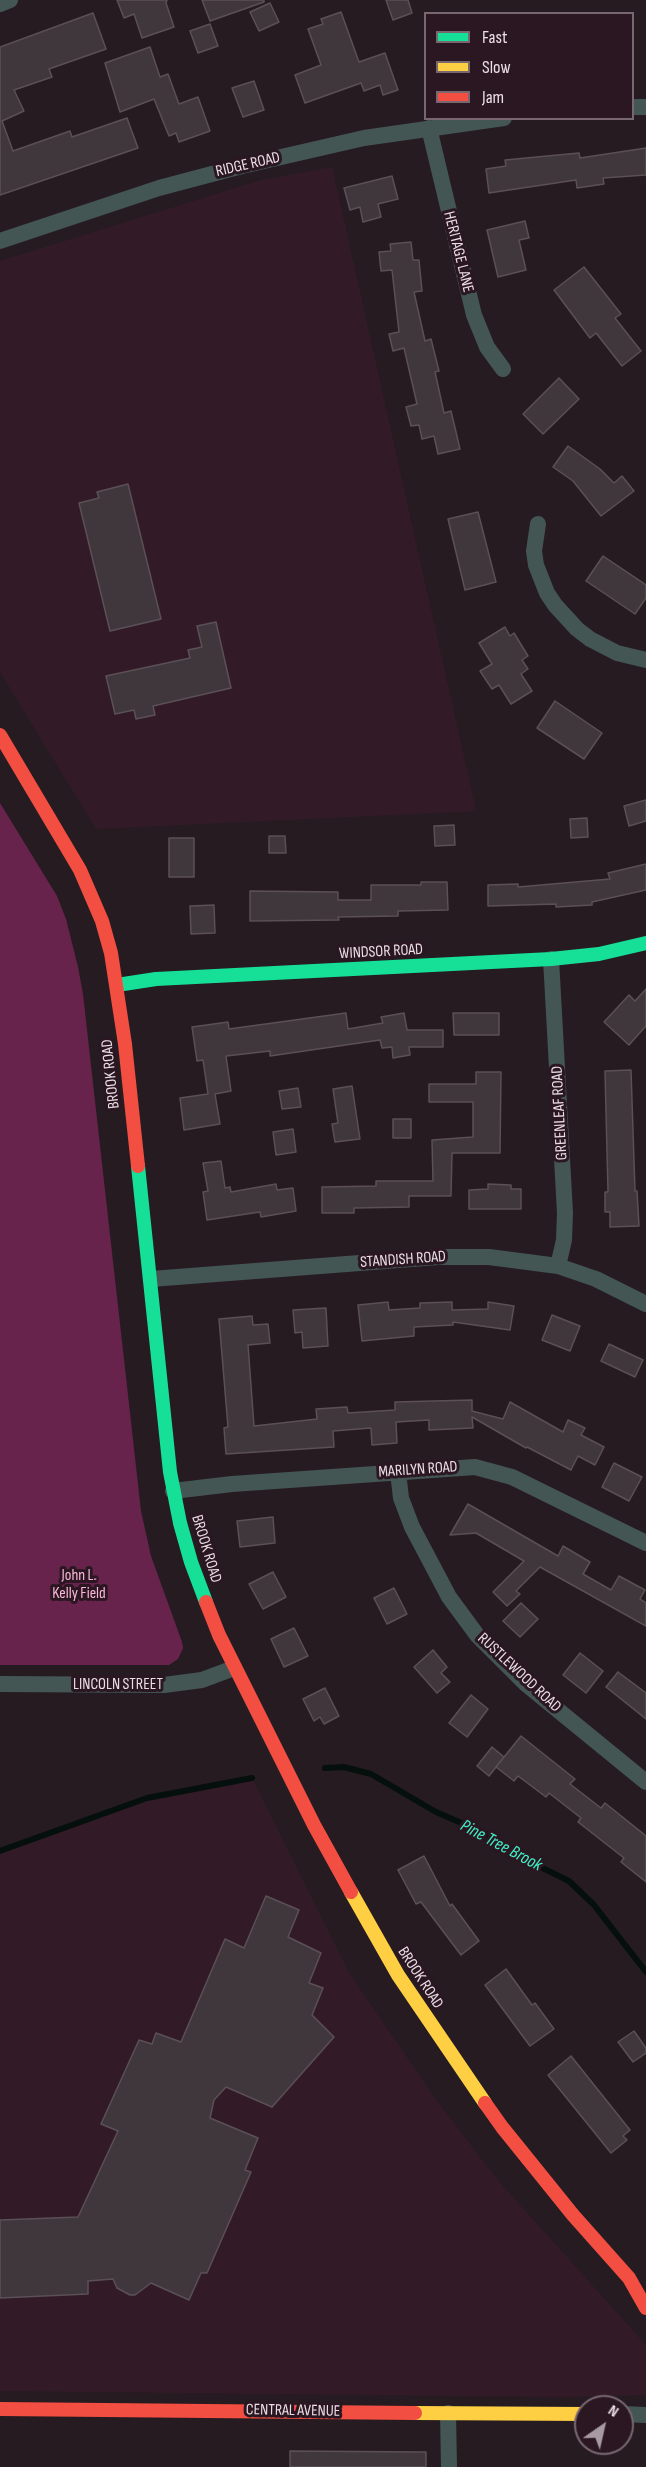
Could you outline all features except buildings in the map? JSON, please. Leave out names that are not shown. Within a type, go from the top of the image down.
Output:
[{"type":"main road","name":"BROOK ROAD","points":[[0,735],[84,878],[102,921],[117,985],[173,1491],[191,1562],[234,1668],[319,1835],[398,1975],[502,2127],[554,2192],[629,2278],[646,2308]]},
{"type":"main road","name":"WINDSOR ROAD","points":[[117,985],[156,979],[551,959],[599,954],[646,943]]},
{"type":"main road","name":"BROOK ROAD","points":[[629,2278],[646,2289]]},
{"type":"main road","name":"CENTRAL AVENUE","points":[[0,2409],[574,2414]]},
{"type":"street","points":[[0,4],[10,0]]},
{"type":"street","name":"RIDGE ROAD","points":[[0,241],[187,180],[364,138],[489,120]]},
{"type":"street","name":"HERITAGE LANE","points":[[429,128],[474,315],[488,347],[503,369]]},
{"type":"street","points":[[538,524],[534,551],[536,565],[540,579],[555,605],[577,629],[590,639],[617,653],[646,660]]},
{"type":"street","name":"GREENLEAF ROAD","points":[[551,959],[565,1213],[564,1240],[558,1266]]},
{"type":"street","name":"STANDISH ROAD","points":[[151,1279],[462,1256],[513,1259],[558,1266],[596,1279],[646,1304]]},
{"type":"street","name":"MARILYN ROAD","points":[[173,1491],[232,1484],[463,1467],[493,1470],[512,1477],[646,1543]]},
{"type":"street","name":"RUSTLEWOOD ROAD","points":[[398,1472],[402,1498],[412,1527],[449,1597],[477,1635],[526,1684],[646,1782]]},
{"type":"street","name":"LINCOLN STREET","points":[[0,1684],[164,1685],[202,1680],[234,1668]]},
{"type":"street","points":[[448,2413],[449,2467]]},
{"type":"shaded area","points":[[332,167],[476,811],[96,829],[0,672],[0,261],[261,180]]},
{"type":"shaded area","points":[[252,1778],[349,1973],[435,2098],[496,2178],[646,2345],[646,2395],[565,2397],[0,2391],[0,1851],[147,1798]]},
{"type":"green space","name":"John L. Kelly Field","points":[[0,803],[57,896],[66,919],[78,967],[83,994],[141,1511],[151,1556],[183,1648],[178,1659],[169,1665],[0,1665]]},
{"type":"waterway","name":"Pine Tree Brook","points":[[325,1768],[344,1767],[371,1774],[436,1812],[487,1834],[516,1855],[569,1881],[594,1905],[646,1972]]},
{"type":"waterway","name":"Pine Tree Brook","points":[[0,1851],[147,1798],[252,1778]]},
{"type":"traffic: fast","points":[[117,985],[156,979],[551,959],[599,954],[646,943]]},
{"type":"traffic: fast","points":[[138,1166],[170,1472],[180,1523],[206,1602]]},
{"type":"traffic: slow","points":[[351,1892],[398,1975],[485,2103]]},
{"type":"traffic: slow","points":[[415,2413],[574,2414]]},
{"type":"traffic: jam","points":[[0,735],[80,870],[102,921],[111,953],[125,1044],[138,1166]]},
{"type":"traffic: jam","points":[[206,1602],[219,1635],[314,1825],[351,1892]]},
{"type":"traffic: jam","points":[[485,2103],[573,2215],[629,2278],[646,2308]]},
{"type":"traffic: jam","points":[[0,2409],[415,2413]]}]
